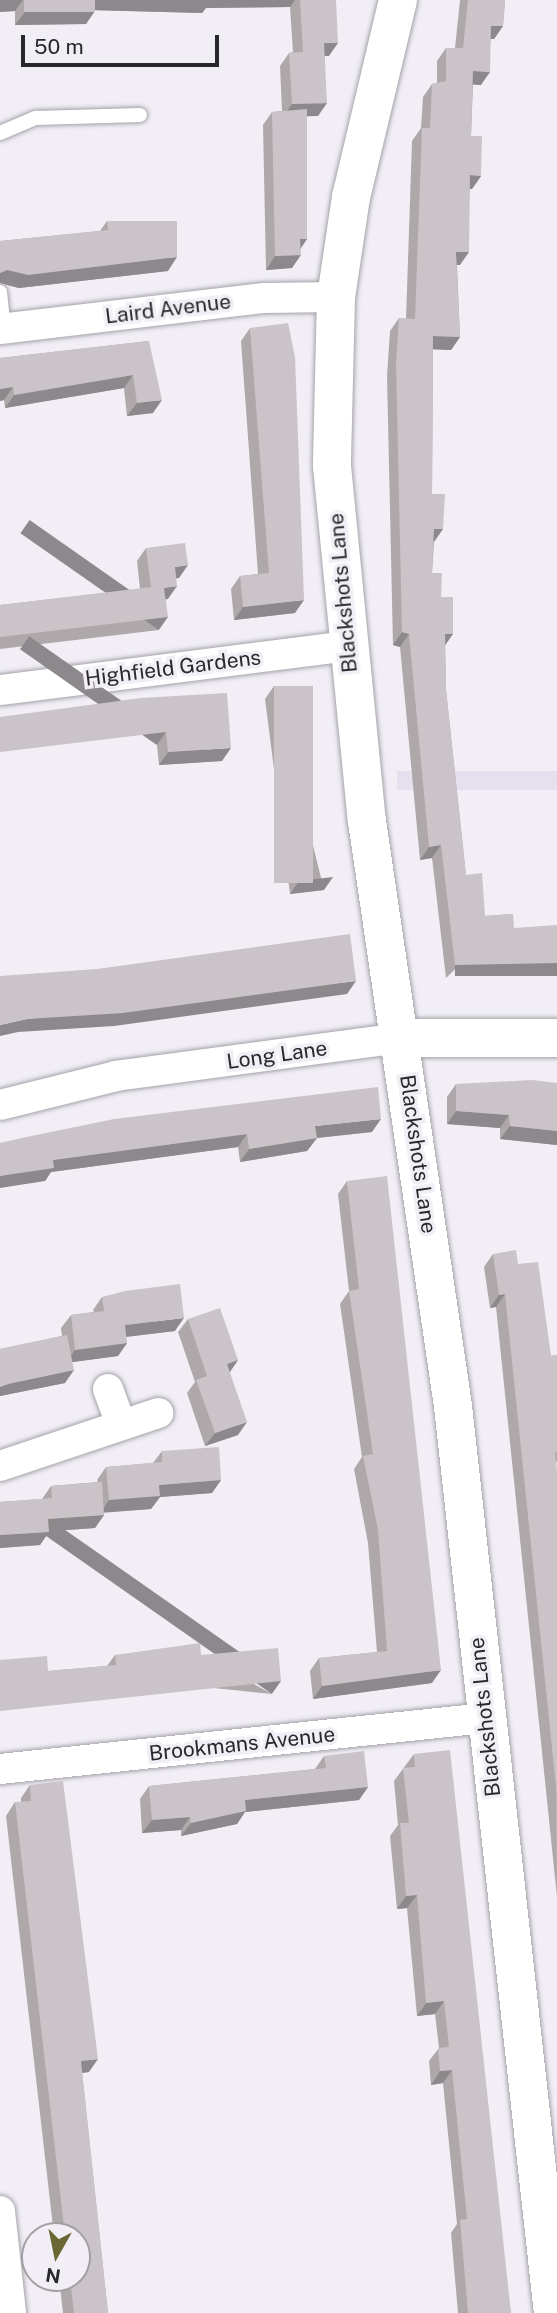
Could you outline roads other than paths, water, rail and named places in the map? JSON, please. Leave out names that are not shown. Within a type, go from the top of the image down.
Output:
[{"type":"street","name":"Blackshots Lane","points":[[398,0],[351,197],[336,297],[332,466],[346,646],[453,1406],[485,1718],[550,2232],[553,2313]]},
{"type":"street","name":"Laird Avenue","points":[[2,329],[264,298],[336,297]]},
{"type":"street","name":"Highfield Gardens","points":[[0,690],[346,646]]},
{"type":"street","name":"Long Lane","points":[[0,1105],[116,1076],[401,1038],[557,1038]]},
{"type":"street","points":[[108,1389],[121,1426]]},
{"type":"street","points":[[0,1466],[158,1413]]},
{"type":"street","name":"Brookmans Avenue","points":[[0,1769],[485,1718]]},
{"type":"street","points":[[0,2211],[11,2313]]},
{"type":"lane","points":[[0,133],[36,118],[140,115]]},
{"type":"lane","points":[[0,292],[2,329]]}]
